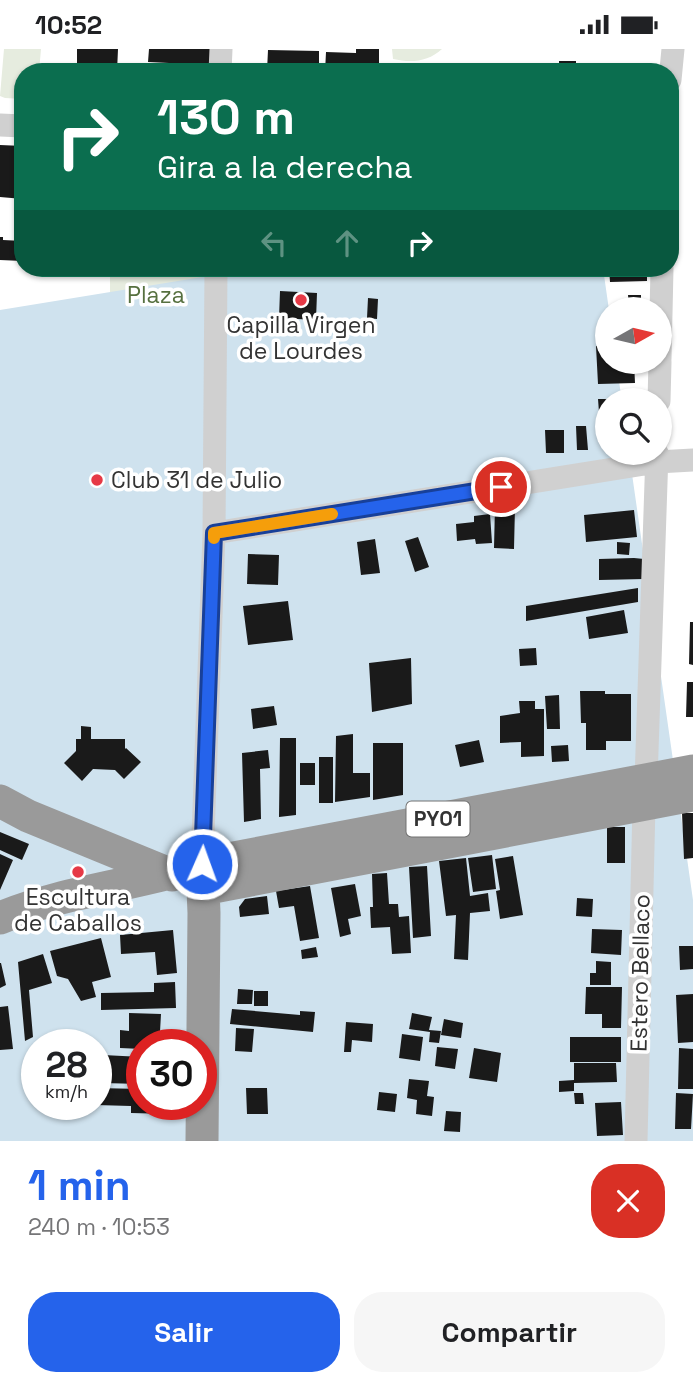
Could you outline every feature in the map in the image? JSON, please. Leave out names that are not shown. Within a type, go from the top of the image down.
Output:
[{"type":"highway","name":"PY01","points":[[645,793],[693,771]]},
{"type":"highway","name":"PY01","points":[[203,877],[645,793],[693,795]]},
{"type":"highway","points":[[0,801],[28,816],[170,874],[203,877],[202,1141]]},
{"type":"highway","points":[[0,918],[57,900],[170,874]]},
{"type":"street","points":[[203,877],[214,533],[216,277]]},
{"type":"street","points":[[661,297],[662,277]]},
{"type":"street","points":[[672,458],[693,460]]},
{"type":"street","points":[[214,533],[610,465]]},
{"type":"street","name":"Estero Bellaco","points":[[636,1141],[657,465]]},
{"type":"green space","points":[[4,49],[41,49],[40,63],[14,63],[14,98],[0,96]]},
{"type":"green space","points":[[392,49],[442,49],[425,59],[406,61],[393,59]]},
{"type":"green space","name":"Plaza","points":[[110,277],[202,277],[202,323],[110,323]]},
{"type":"water","points":[[203,277],[604,277],[607,297],[595,297],[595,375],[618,375],[620,388],[595,388],[595,465],[631,465],[693,900],[693,1141],[0,1141],[0,310]]},
{"type":"building","points":[[77,49],[118,49],[117,63],[77,63]]},
{"type":"building","points":[[149,49],[212,49],[211,63],[148,62]]},
{"type":"building","points":[[356,49],[379,49],[379,63],[325,63],[326,52],[356,53]]},
{"type":"building","points":[[268,50],[319,51],[319,63],[267,63]]},
{"type":"building","points":[[559,61],[576,61],[576,63]]},
{"type":"building","points":[[0,145],[14,146],[14,198],[0,197]]},
{"type":"building","points":[[0,237],[3,237],[3,240],[14,241],[14,261],[0,260]]},
{"type":"building","points":[[610,277],[647,277],[647,281],[610,282]]},
{"type":"building","points":[[280,291],[317,293],[316,320],[279,318]]},
{"type":"building","points":[[368,298],[378,299],[377,319],[367,318]]},
{"type":"building","points":[[598,375],[635,375],[635,383],[598,384]]},
{"type":"building","points":[[576,426],[586,426],[588,450],[577,450]]},
{"type":"building","points":[[545,430],[564,430],[564,453],[546,453]]},
{"type":"building","points":[[495,506],[515,507],[514,549],[494,548]]},
{"type":"building","points":[[634,510],[637,537],[586,542],[584,515]]},
{"type":"building","points":[[490,514],[492,543],[476,544],[475,539],[457,541],[456,524],[474,522],[474,516]]},
{"type":"building","points":[[418,537],[429,567],[415,572],[405,541]]},
{"type":"building","points":[[375,539],[380,573],[361,575],[357,542]]},
{"type":"building","points":[[617,542],[630,543],[629,555],[617,554]]},
{"type":"building","points":[[248,554],[279,555],[278,585],[247,584]]},
{"type":"building","points":[[599,559],[644,559],[644,579],[599,580]]},
{"type":"building","points":[[638,588],[638,602],[526,621],[526,606]]},
{"type":"building","points":[[288,601],[293,640],[248,645],[243,606]]},
{"type":"building","points":[[624,610],[628,633],[589,639],[586,617]]},
{"type":"building","points":[[690,622],[693,622],[693,665],[689,664]]},
{"type":"building","points":[[536,648],[537,665],[520,666],[519,649]]},
{"type":"building","points":[[411,658],[412,704],[372,712],[369,663]]},
{"type":"building","points":[[687,682],[693,682],[693,717],[686,717]]},
{"type":"building","points":[[580,691],[631,694],[631,741],[606,741],[606,750],[586,750],[586,723],[581,723]]},
{"type":"building","points":[[559,695],[560,729],[547,729],[545,696]]},
{"type":"building","points":[[519,701],[535,701],[535,709],[544,709],[544,756],[521,757],[521,742],[500,743],[500,716],[520,713]]},
{"type":"building","points":[[274,706],[277,725],[253,729],[251,709]]},
{"type":"building","points":[[81,726],[91,727],[91,739],[125,739],[125,749],[141,762],[124,779],[115,770],[93,769],[82,781],[64,763],[76,751],[76,739],[81,739]]},
{"type":"building","points":[[353,734],[353,773],[370,773],[370,797],[335,802],[336,736]]},
{"type":"building","points":[[280,738],[296,738],[296,815],[279,817]]},
{"type":"building","points":[[479,740],[484,762],[460,767],[455,745]]},
{"type":"building","points":[[373,743],[403,743],[403,795],[373,800]]},
{"type":"building","points":[[568,745],[569,761],[552,762],[551,746]]},
{"type":"building","points":[[268,750],[270,768],[260,769],[261,819],[244,822],[242,753]]},
{"type":"building","points":[[319,757],[333,757],[333,803],[319,803]]},
{"type":"building","points":[[300,763],[315,763],[315,785],[300,785]]},
{"type":"building","points":[[682,813],[693,813],[693,858],[684,859]]},
{"type":"building","points":[[607,827],[625,827],[625,863],[607,863]]},
{"type":"building","points":[[0,832],[29,844],[22,860],[0,850]]},
{"type":"building","points":[[0,854],[13,860],[0,890]]},
{"type":"building","points":[[492,855],[496,889],[473,892],[468,858]]},
{"type":"building","points":[[513,856],[523,915],[500,919],[496,891],[500,890],[495,859]]},
{"type":"building","points":[[466,858],[470,896],[488,893],[490,911],[470,913],[468,960],[454,959],[456,915],[446,916],[439,861]]},
{"type":"building","points":[[427,866],[431,936],[413,938],[409,867]]},
{"type":"building","points":[[387,873],[389,904],[398,904],[399,917],[409,916],[411,953],[392,954],[390,927],[371,928],[372,874]]},
{"type":"building","points":[[355,884],[361,916],[348,919],[351,934],[340,937],[331,888]]},
{"type":"building","points":[[310,886],[319,938],[300,941],[294,906],[279,908],[276,891]]},
{"type":"building","points":[[267,896],[269,914],[240,917],[239,907],[245,899]]},
{"type":"building","points":[[577,898],[593,899],[592,917],[576,916]]},
{"type":"building","points":[[592,929],[622,930],[621,955],[591,953]]},
{"type":"building","points":[[173,930],[177,973],[157,975],[155,952],[121,954],[120,935]]},
{"type":"building","points":[[101,938],[111,977],[92,982],[96,997],[81,1001],[68,979],[57,976],[50,951]]},
{"type":"building","points":[[679,946],[693,946],[693,969],[680,970]]},
{"type":"building","points":[[316,947],[318,957],[302,959],[301,950]]},
{"type":"building","points":[[43,954],[52,983],[29,990],[32,1029],[24,1029],[18,962]]},
{"type":"building","points":[[596,961],[611,962],[611,985],[590,985],[590,973],[596,973]]},
{"type":"building","points":[[0,963],[6,985],[0,988]]},
{"type":"building","points":[[175,982],[176,1008],[101,1010],[101,993],[154,992],[154,983]]},
{"type":"building","points":[[586,987],[622,987],[621,1028],[602,1028],[602,1014],[585,1014]]},
{"type":"building","points":[[238,989],[253,990],[252,1004],[237,1004]]},
{"type":"building","points":[[254,991],[268,991],[268,1006],[254,1006]]},
{"type":"building","points":[[693,994],[693,1042],[678,1043],[676,995]]},
{"type":"building","points":[[8,1006],[13,1049],[0,1050],[0,1007]]},
{"type":"building","points":[[232,1009],[300,1015],[300,1011],[315,1012],[313,1032],[230,1024]]},
{"type":"building","points":[[129,1013],[161,1014],[160,1029],[129,1029]]},
{"type":"building","points":[[412,1013],[432,1017],[429,1030],[441,1031],[439,1043],[429,1042],[430,1032],[409,1029]]},
{"type":"building","points":[[444,1019],[463,1023],[461,1038],[441,1035]]},
{"type":"building","points":[[346,1022],[373,1024],[372,1042],[352,1040],[351,1052],[344,1052]]},
{"type":"building","points":[[236,1028],[254,1029],[252,1052],[235,1051]]},
{"type":"building","points":[[120,1030],[126,1031],[126,1048],[120,1048]]},
{"type":"building","points":[[402,1034],[423,1037],[420,1061],[399,1058]]},
{"type":"building","points":[[570,1037],[621,1037],[621,1062],[570,1062]]},
{"type":"building","points":[[437,1047],[458,1049],[455,1069],[435,1066]]},
{"type":"building","points":[[474,1048],[501,1053],[497,1082],[469,1078]]},
{"type":"building","points":[[679,1048],[693,1049],[693,1089],[678,1089]]},
{"type":"building","points":[[112,1055],[126,1056],[126,1084],[112,1083]]},
{"type":"building","points":[[574,1063],[616,1063],[617,1082],[574,1083],[574,1091],[559,1092],[559,1081],[574,1080]]},
{"type":"building","points":[[409,1079],[429,1081],[427,1096],[434,1097],[432,1116],[416,1114],[417,1100],[407,1098]]},
{"type":"building","points":[[112,1088],[126,1089],[126,1106],[112,1105]]},
{"type":"building","points":[[246,1088],[267,1088],[268,1114],[247,1114]]},
{"type":"building","points":[[379,1092],[397,1094],[395,1112],[377,1110]]},
{"type":"building","points":[[574,1093],[583,1093],[584,1104],[575,1104]]},
{"type":"building","points":[[676,1093],[693,1094],[691,1129],[675,1129]]},
{"type":"building","points":[[621,1102],[623,1135],[597,1136],[595,1103]]},
{"type":"building","points":[[446,1111],[461,1112],[460,1132],[444,1131]]},
{"type":"slow traffic","points":[[214,538],[214,533],[332,514]]},
{"type":"place","name":"Capilla Virgen de Lourdes","points":[[301,300]]},
{"type":"place","name":"Club 31 de Julio","points":[[97,480]]},
{"type":"place","name":"Escultura de Caballos","points":[[78,872]]},
{"type":"route","points":[[202,864],[214,533],[501,487]]}]
